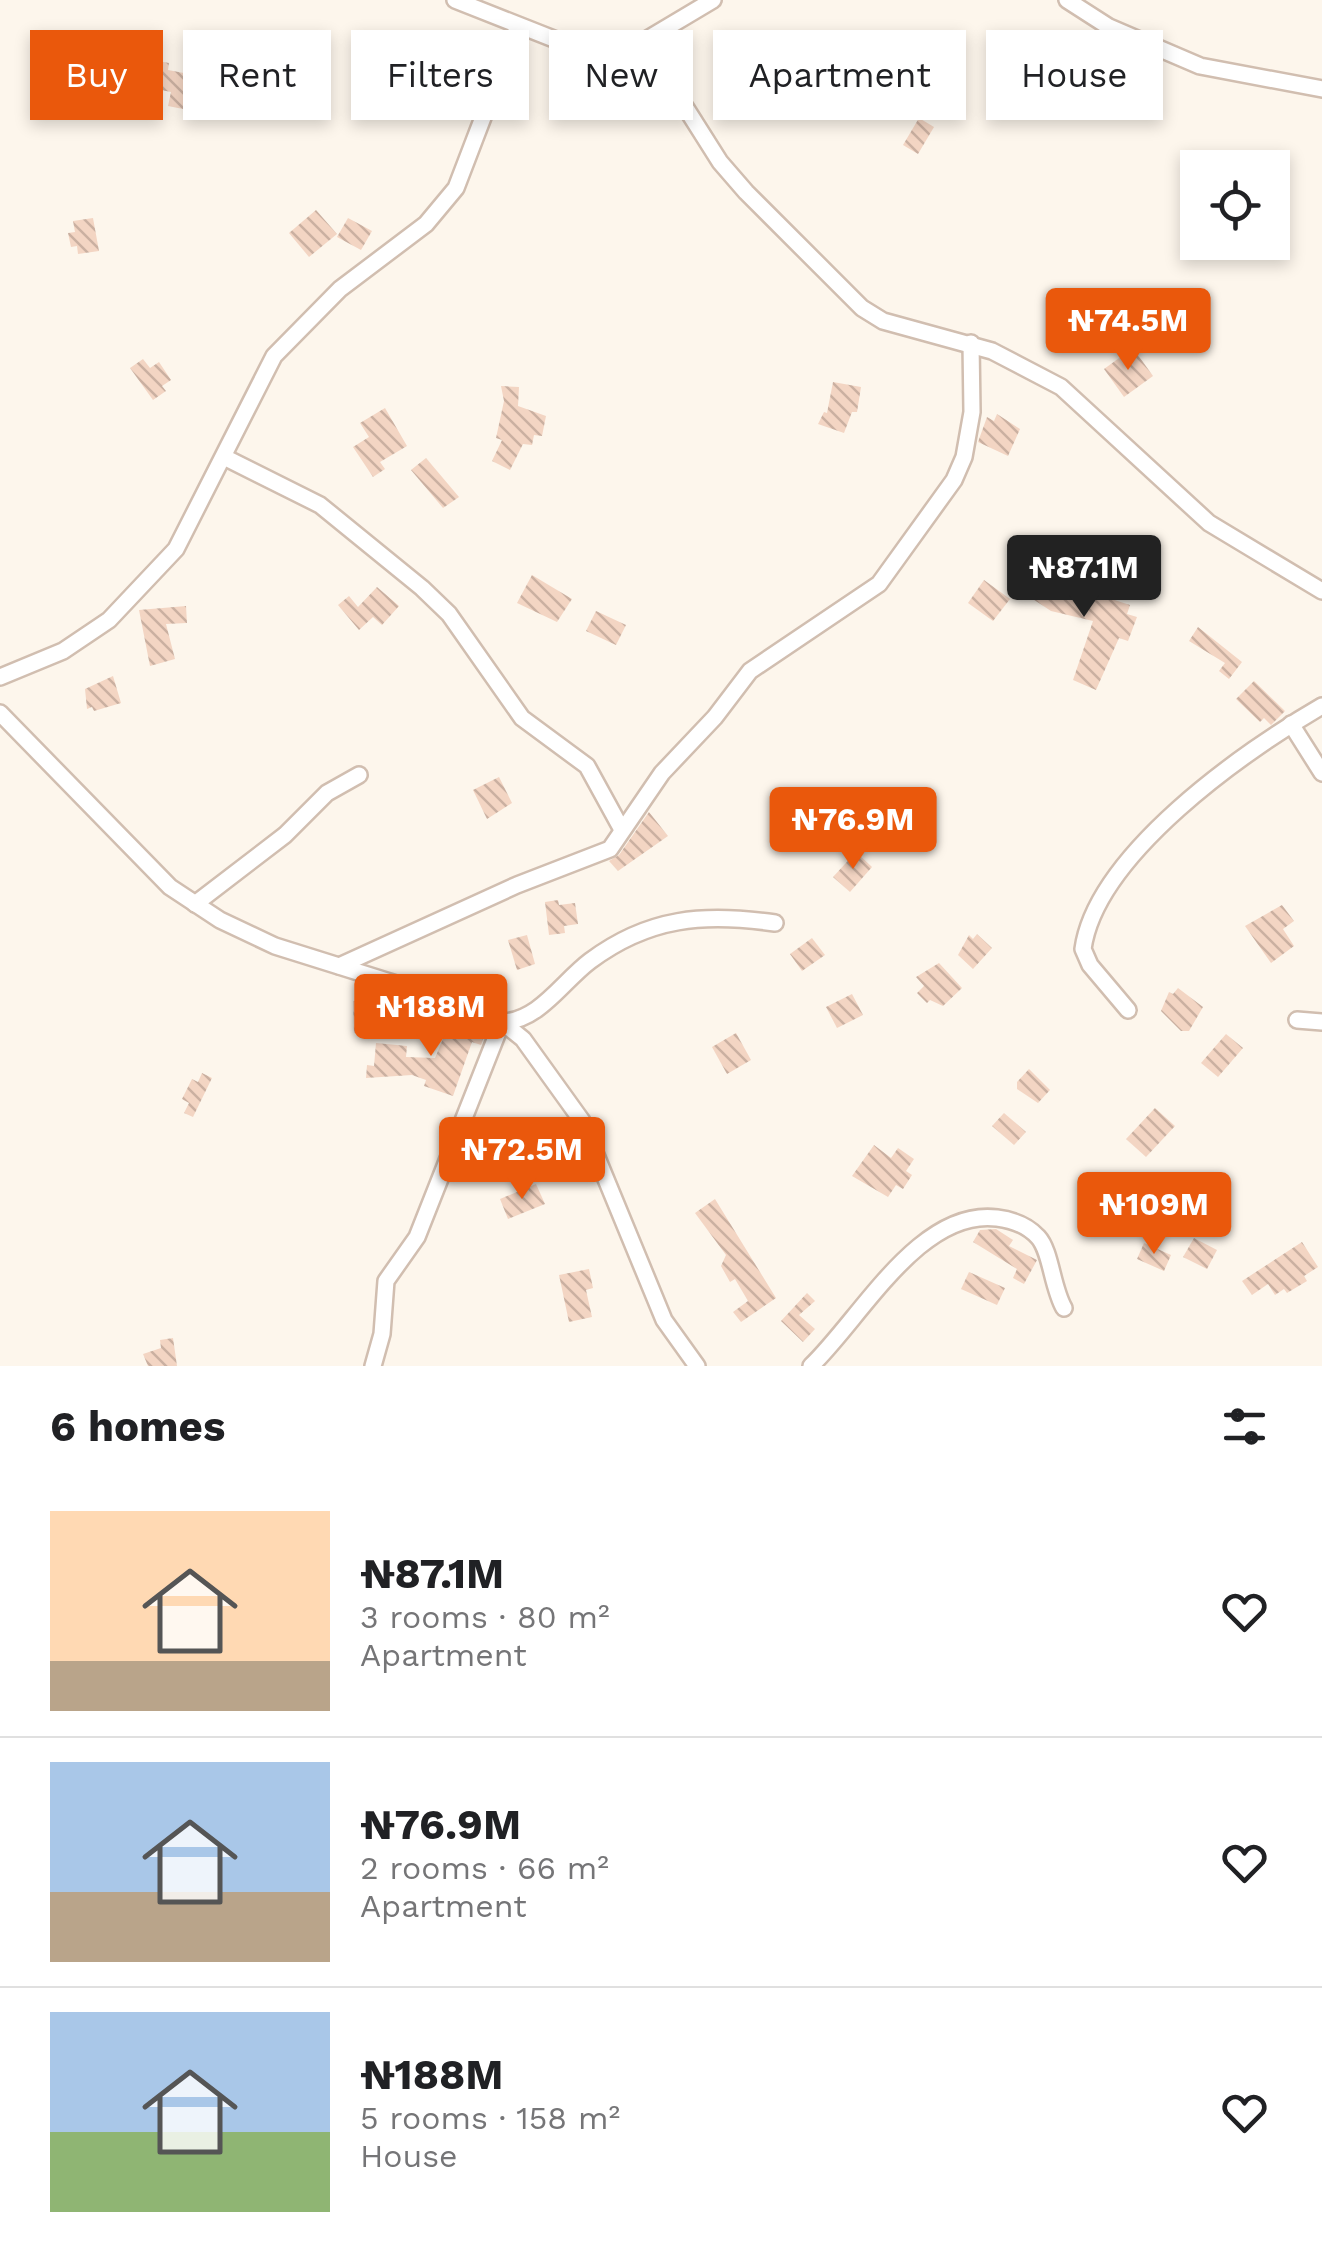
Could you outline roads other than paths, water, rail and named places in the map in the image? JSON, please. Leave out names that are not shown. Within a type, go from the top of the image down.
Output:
[{"type":"street","points":[[456,0],[490,7],[518,26],[549,35]]},
{"type":"street","points":[[663,30],[713,0]]},
{"type":"street","points":[[1067,0],[1108,27],[1200,66],[1322,89]]},
{"type":"street","points":[[0,676],[63,651],[108,620],[144,587],[176,549],[226,458],[266,371],[304,322],[426,224],[456,188],[518,26]]},
{"type":"street","points":[[693,119],[720,162],[845,294],[883,321],[971,342],[1060,387],[1209,523],[1322,592]]},
{"type":"street","points":[[340,966],[517,886],[610,849],[662,772],[715,718],[750,672],[879,584],[954,480],[964,457],[972,412],[971,342]]},
{"type":"street","points":[[226,458],[320,505],[422,588],[448,614],[522,718],[587,766],[622,828]]},
{"type":"street","points":[[1128,1010],[1090,965],[1083,949],[1086,929],[1098,904],[1134,856],[1210,781],[1322,706]]},
{"type":"street","points":[[0,713],[170,887],[195,904],[275,946],[502,1022],[523,1040],[582,1121],[635,1256],[664,1320],[691,1364]]},
{"type":"street","points":[[1291,724],[1322,773]]},
{"type":"street","points":[[195,904],[285,836],[327,794],[359,775]]},
{"type":"street","points":[[502,1022],[520,1020],[590,962],[646,930],[703,916],[775,923]]},
{"type":"street","points":[[1297,1020],[1322,1022]]},
{"type":"street","points":[[373,1366],[382,1334],[386,1281],[417,1236],[502,1022]]},
{"type":"street","points":[[811,1366],[926,1240],[954,1221],[973,1216],[1021,1223],[1035,1233],[1044,1245],[1052,1289],[1064,1308]]}]
